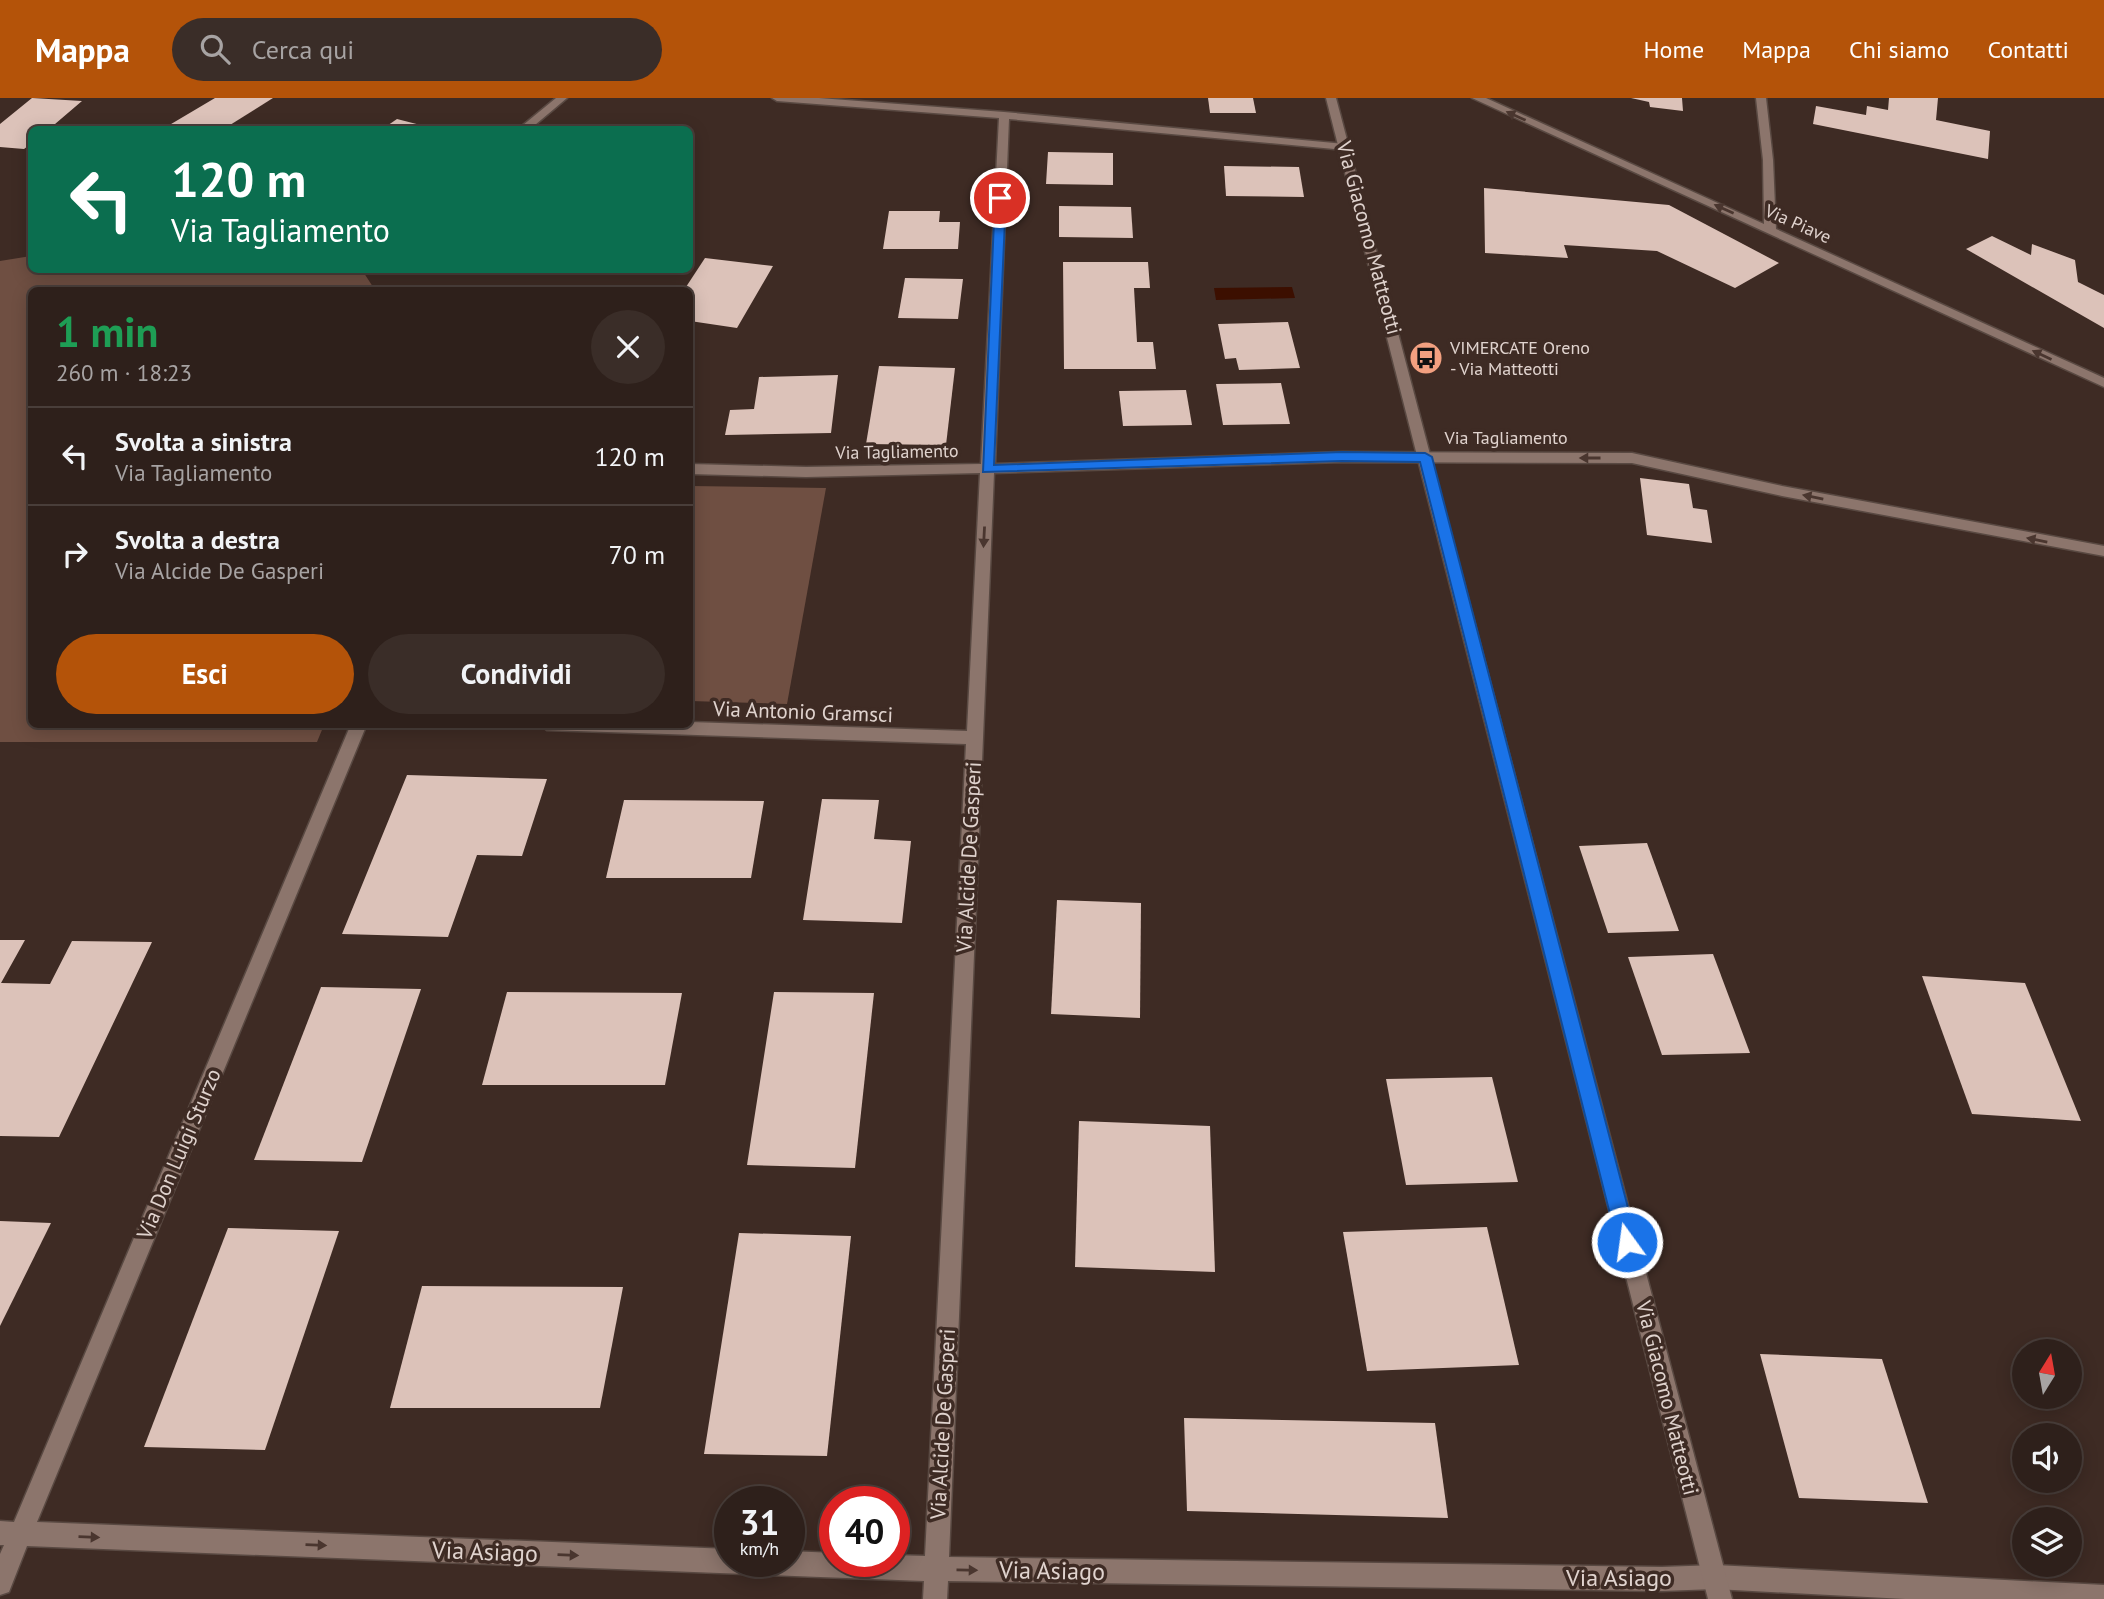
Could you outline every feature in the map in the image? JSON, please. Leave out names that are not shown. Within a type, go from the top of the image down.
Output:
[{"type":"street","points":[[527,126],[562,98]]},
{"type":"street","points":[[777,98],[1004,115],[1345,147]]},
{"type":"street","name":"Via Giacomo Matteotti","points":[[1331,98],[1717,1588]]},
{"type":"street","name":"Via Piave","points":[[1477,98],[2104,383]]},
{"type":"street","points":[[1761,98],[1768,160],[1770,230]]},
{"type":"street","name":"Via Alcide De Gasperi","points":[[935,1599],[1004,115]]},
{"type":"street","name":"Via Tagliamento","points":[[693,469],[806,472],[988,469],[1342,457],[1632,458],[2068,547],[2104,551]]},
{"type":"street","name":"Via Don Luigi Sturzo","points":[[0,1583],[10,1534],[357,728]]},
{"type":"street","name":"Via Antonio Gramsci","points":[[669,728],[974,738]]},
{"type":"street","name":"Via Asiago","points":[[10,1534],[937,1569],[1662,1579],[1717,1588],[2104,1597]]},
{"type":"shaded area","points":[[28,256],[28,273],[364,273],[373,287],[28,287],[28,728],[323,728],[317,742],[0,742],[0,261]]},
{"type":"shaded area","points":[[1292,287],[1295,298],[1216,300],[1214,288]]},
{"type":"shaded area","points":[[693,486],[826,488],[787,704],[693,701]]},
{"type":"building","points":[[32,98],[82,101],[53,126],[28,126],[28,146],[24,149],[0,147],[0,124]]},
{"type":"building","points":[[215,98],[273,98],[228,126],[168,126]]},
{"type":"building","points":[[1208,98],[1253,98],[1256,113],[1210,113]]},
{"type":"building","points":[[1631,98],[1682,98],[1683,111],[1650,107],[1649,102]]},
{"type":"building","points":[[1889,98],[1938,98],[1936,120],[1990,131],[1988,159],[1813,124],[1816,106],[1866,115],[1867,106],[1888,110]]},
{"type":"building","points":[[397,119],[424,126],[387,126]]},
{"type":"building","points":[[1048,152],[1113,153],[1113,185],[1046,184]]},
{"type":"building","points":[[1224,166],[1299,167],[1304,197],[1226,196]]},
{"type":"building","points":[[1484,188],[1669,205],[1779,263],[1735,288],[1657,251],[1564,245],[1568,258],[1485,253]]},
{"type":"building","points":[[1059,206],[1131,207],[1133,238],[1059,237]]},
{"type":"building","points":[[889,211],[940,211],[939,222],[960,222],[958,249],[883,249]]},
{"type":"building","points":[[1992,236],[2031,255],[2032,244],[2075,260],[2078,282],[2104,295],[2104,328],[1966,249]]},
{"type":"building","points":[[705,258],[773,266],[737,328],[693,321],[693,287],[686,287]]},
{"type":"building","points":[[1063,262],[1148,262],[1150,288],[1134,288],[1137,342],[1153,342],[1156,369],[1064,369]]},
{"type":"building","points":[[905,278],[963,279],[958,319],[898,318]]},
{"type":"building","points":[[1288,322],[1300,368],[1239,370],[1236,358],[1225,359],[1218,324]]},
{"type":"building","points":[[879,366],[955,368],[946,445],[866,444]]},
{"type":"building","points":[[838,375],[831,433],[725,435],[730,410],[754,409],[759,377]]},
{"type":"building","points":[[1281,383],[1290,424],[1223,425],[1216,384]]},
{"type":"building","points":[[1186,390],[1192,425],[1123,426],[1119,391]]},
{"type":"building","points":[[1640,478],[1689,484],[1693,508],[1707,510],[1712,543],[1647,535]]},
{"type":"building","points":[[407,775],[547,779],[522,856],[477,855],[448,937],[342,934]]},
{"type":"building","points":[[822,799],[879,800],[874,839],[911,841],[902,923],[803,920]]},
{"type":"building","points":[[624,800],[764,801],[751,878],[606,878]]},
{"type":"building","points":[[1647,843],[1679,931],[1608,933],[1579,846]]},
{"type":"building","points":[[1057,900],[1141,903],[1140,1018],[1051,1014]]},
{"type":"building","points":[[0,940],[25,940],[1,983],[50,984],[72,941],[152,942],[59,1137],[0,1136]]},
{"type":"building","points":[[1713,954],[1750,1053],[1662,1055],[1628,957]]},
{"type":"building","points":[[1922,976],[2025,983],[2081,1121],[1972,1114]]},
{"type":"building","points":[[321,987],[421,989],[362,1162],[254,1160]]},
{"type":"building","points":[[507,992],[682,993],[665,1085],[482,1085]]},
{"type":"building","points":[[774,992],[874,993],[855,1168],[747,1165]]},
{"type":"building","points":[[1492,1077],[1518,1182],[1406,1185],[1386,1079]]},
{"type":"building","points":[[1079,1121],[1210,1126],[1215,1272],[1075,1267]]},
{"type":"building","points":[[0,1221],[51,1223],[0,1326]]},
{"type":"building","points":[[1487,1227],[1519,1365],[1367,1371],[1343,1232]]},
{"type":"building","points":[[228,1228],[339,1231],[265,1450],[144,1447]]},
{"type":"building","points":[[739,1233],[851,1236],[827,1456],[704,1454]]},
{"type":"building","points":[[422,1286],[623,1287],[600,1408],[390,1408]]},
{"type":"building","points":[[1760,1354],[1882,1359],[1928,1503],[1799,1498]]},
{"type":"building","points":[[1184,1418],[1435,1423],[1448,1518],[1187,1511]]},
{"type":"place","name":"VIMERCATE Oreno - Via Matteotti","points":[[1426,358]]},
{"type":"route","points":[[1000,198],[988,469],[1342,457],[1425,457],[1627,1242]]}]
